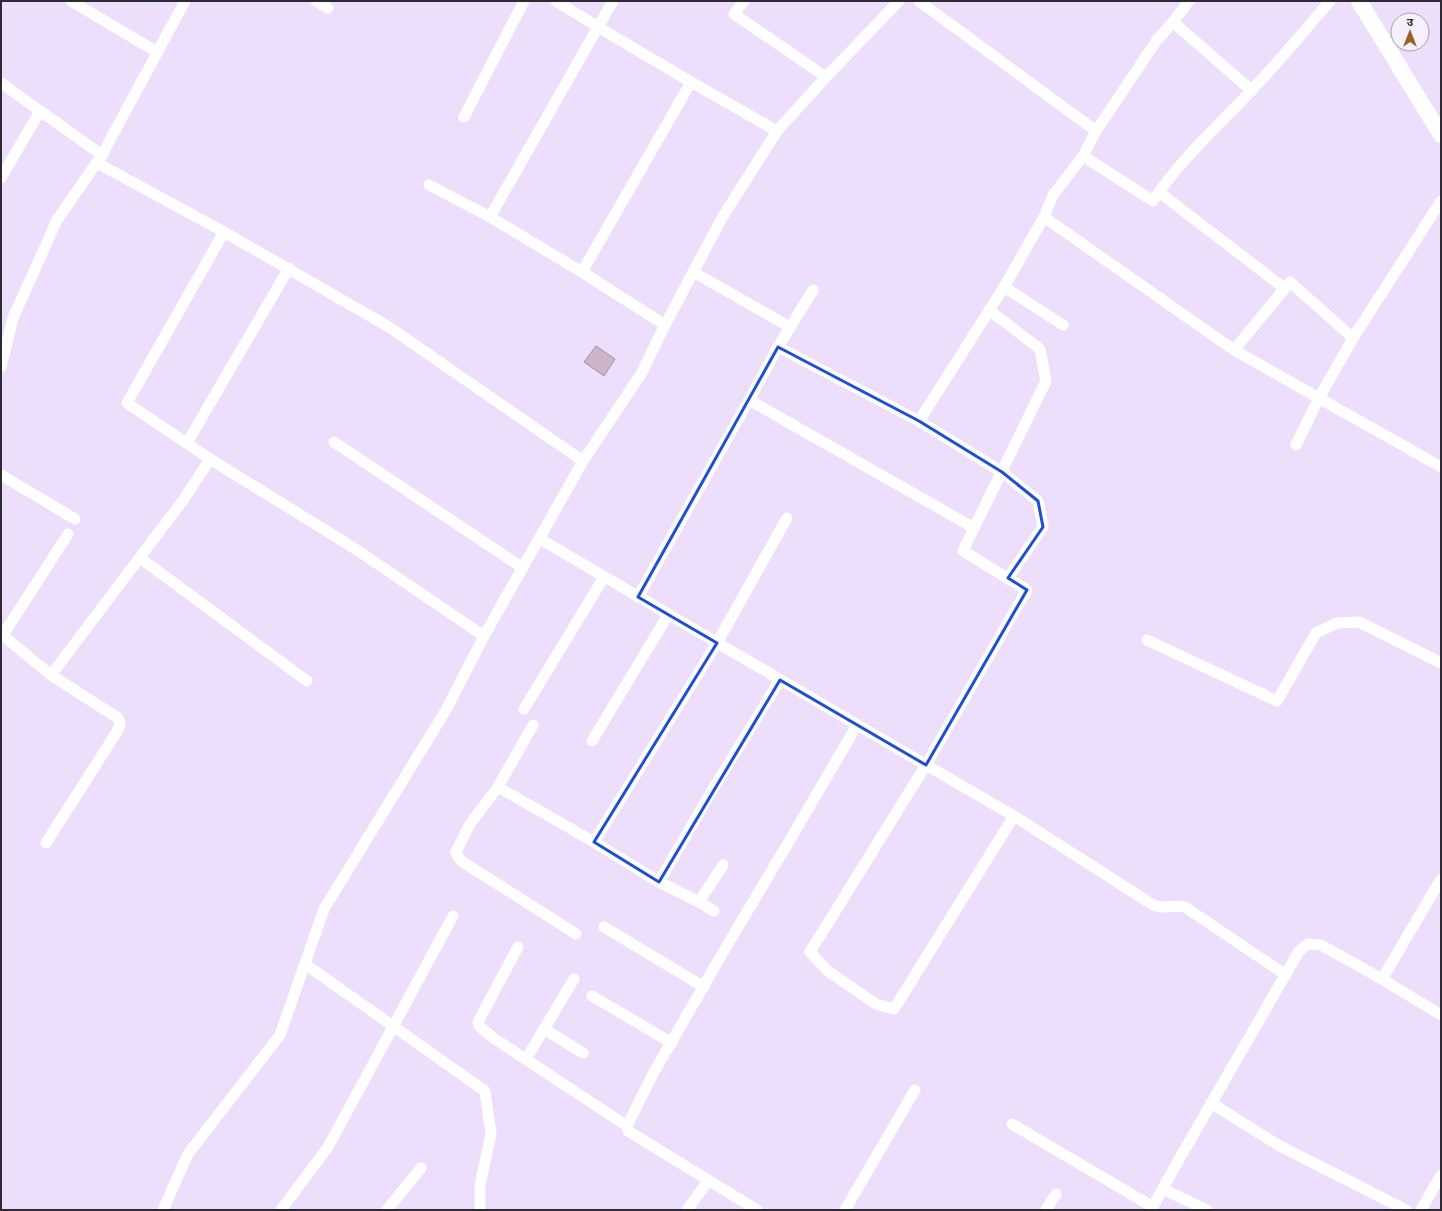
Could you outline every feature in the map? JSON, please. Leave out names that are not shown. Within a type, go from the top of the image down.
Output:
[{"type":"street","points":[[71,1],[157,52]]},
{"type":"street","points":[[1,367],[13,318],[57,220],[100,159],[185,1]]},
{"type":"street","points":[[316,1],[328,8]]},
{"type":"street","points":[[464,117],[524,1]]},
{"type":"street","points":[[556,1],[691,82],[778,131]]},
{"type":"street","points":[[490,217],[612,1]]},
{"type":"street","points":[[744,1],[734,14],[826,77]]},
{"type":"street","points":[[163,1210],[188,1154],[280,1034],[324,909],[446,710],[484,636],[583,461],[640,374],[722,218],[778,131],[826,77],[899,1]]},
{"type":"street","points":[[919,1],[1096,131]]},
{"type":"street","points":[[919,420],[1004,287],[1044,217],[1053,195],[1083,156],[1096,131],[1157,40],[1174,22],[1189,1]]},
{"type":"street","points":[[1083,156],[1153,201],[1203,141],[1252,91],[1330,1]]},
{"type":"street","points":[[1359,1],[1441,135]]},
{"type":"street","points":[[1174,22],[1252,91]]},
{"type":"street","points":[[582,272],[691,82]]},
{"type":"street","points":[[1,83],[40,111],[100,159],[389,327],[583,461]]},
{"type":"street","points":[[1,178],[40,111]]},
{"type":"street","points":[[428,184],[490,217],[582,272],[665,325]]},
{"type":"street","points":[[1159,192],[1284,288]]},
{"type":"street","points":[[1296,445],[1319,398],[1353,338],[1441,201]]},
{"type":"street","points":[[1044,217],[1234,350],[1441,467]]},
{"type":"street","points":[[224,232],[127,403],[210,459],[354,548],[484,636]]},
{"type":"street","points":[[187,443],[289,268]]},
{"type":"street","points":[[693,272],[790,327]]},
{"type":"street","points":[[1234,350],[1290,282],[1353,338]]},
{"type":"street","points":[[1004,287],[1063,325]]},
{"type":"street","points":[[638,597],[778,347],[812,290]]},
{"type":"street","points":[[989,310],[1040,349],[1046,381],[963,550],[1026,590],[926,765],[810,952],[828,971],[876,1004],[894,1009],[1014,816]]},
{"type":"street","points":[[1,328],[13,318]]},
{"type":"street","points":[[778,347],[919,420],[1002,472],[1038,501],[1043,527],[1008,578]]},
{"type":"street","points":[[749,400],[974,528]]},
{"type":"street","points":[[334,442],[523,568]]},
{"type":"street","points":[[51,675],[184,499],[210,459]]},
{"type":"street","points":[[1,475],[75,519]]},
{"type":"street","points":[[594,842],[717,644],[787,518]]},
{"type":"street","points":[[46,843],[118,730],[120,724],[118,718],[51,675],[2,635],[68,534]]},
{"type":"street","points":[[540,539],[717,644],[1014,816],[1160,908],[1185,907],[1286,975]]},
{"type":"street","points":[[140,558],[307,681]]},
{"type":"street","points":[[524,709],[604,577]]},
{"type":"street","points":[[592,741],[668,615]]},
{"type":"street","points":[[1147,640],[1277,701],[1316,634],[1337,624],[1359,622],[1441,663]]},
{"type":"street","points":[[659,882],[710,794],[780,680]]},
{"type":"street","points":[[533,725],[498,787],[470,824],[456,852],[461,861],[576,934]]},
{"type":"street","points":[[627,1126],[654,1072],[857,725]]},
{"type":"street","points":[[498,787],[594,842],[659,882],[714,911]]},
{"type":"street","points":[[699,902],[723,865]]},
{"type":"street","points":[[1382,979],[1441,879]]},
{"type":"street","points":[[280,1210],[328,1147],[453,916]]},
{"type":"street","points":[[604,927],[704,987]]},
{"type":"street","points":[[1012,1124],[1152,1209],[1162,1189],[1300,951],[1308,944],[1321,945],[1441,1014]]},
{"type":"street","points":[[518,947],[478,1022],[479,1026],[492,1037],[627,1126],[628,1131],[757,1210]]},
{"type":"street","points":[[305,964],[486,1091],[491,1134],[480,1185],[480,1210]]},
{"type":"street","points":[[526,1059],[574,980]]},
{"type":"street","points":[[592,996],[672,1043]]},
{"type":"street","points":[[544,1029],[583,1053]]},
{"type":"street","points":[[845,1210],[915,1090]]},
{"type":"street","points":[[1212,1103],[1278,1145],[1406,1210]]},
{"type":"street","points":[[391,1209],[421,1168]]},
{"type":"street","points":[[1421,1210],[1441,1175]]},
{"type":"street","points":[[687,1210],[708,1181]]},
{"type":"street","points":[[1162,1189],[1207,1210]]},
{"type":"street","points":[[1046,1210],[1056,1194]]},
{"type":"highlighted area","points":[[778,347],[919,421],[1002,472],[1038,501],[1043,527],[1008,578],[1027,590],[926,765],[780,680],[659,882],[594,842],[717,643],[638,597]]},
{"type":"building","points":[[596,346],[615,359],[604,376],[584,362]]}]
